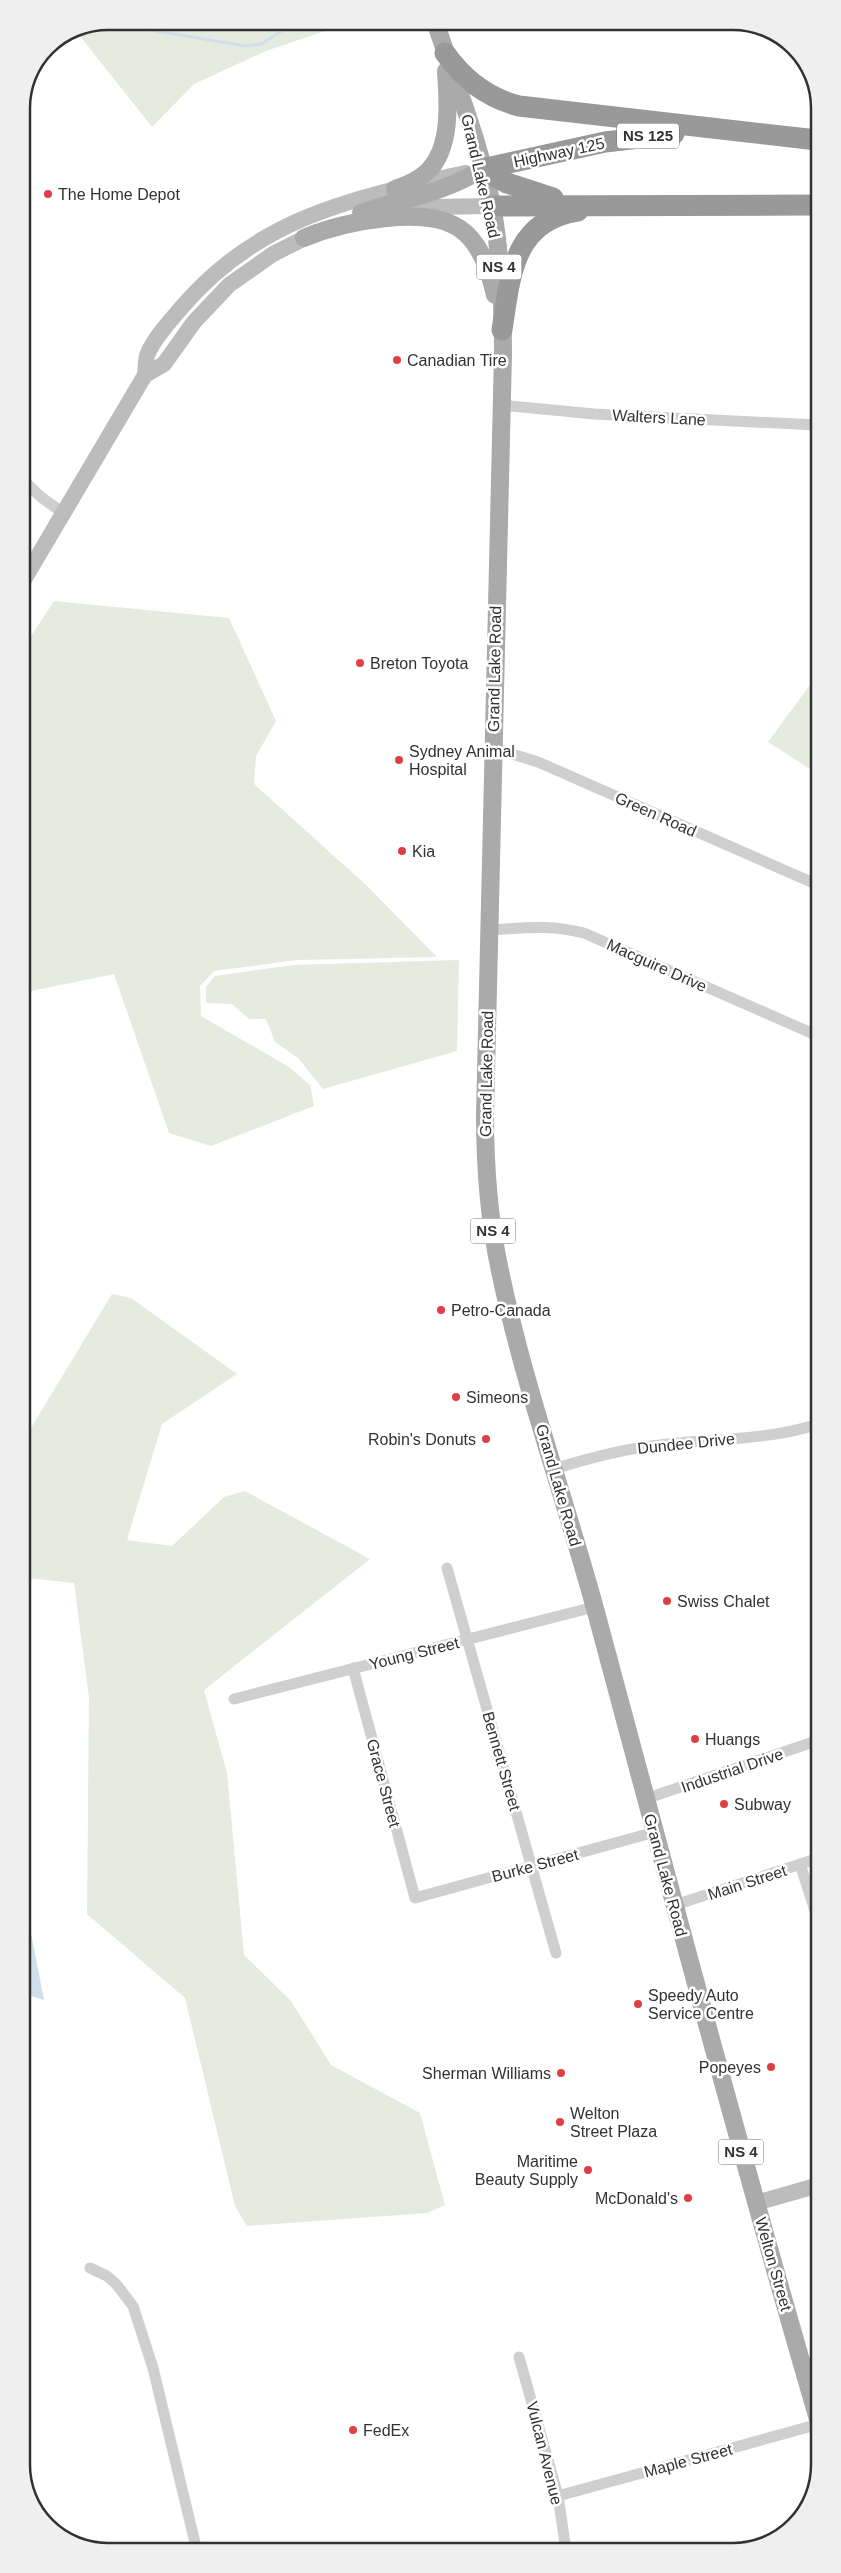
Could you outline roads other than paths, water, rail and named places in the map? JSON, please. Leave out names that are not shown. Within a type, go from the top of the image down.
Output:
[{"type":"highway","points":[[445,53],[459,72],[474,84],[495,98],[520,106],[811,139]]},
{"type":"highway","name":"Highway 125","points":[[482,169],[605,142],[655,135],[697,133],[811,140]]},
{"type":"highway","points":[[482,169],[507,183],[534,193],[575,202],[609,205]]},
{"type":"highway","points":[[491,206],[609,205],[678,207]]},
{"type":"highway","points":[[502,330],[514,262],[523,245],[539,227],[556,217],[575,211],[811,205]]},
{"type":"main road","name":"Grand Lake Road","points":[[438,30],[468,115],[482,169],[491,206],[501,280],[501,405],[490,930],[484,1115],[485,1162],[493,1230],[499,1270],[516,1340],[594,1607],[727,2101]]},
{"type":"main road","points":[[395,189],[419,178],[428,171],[440,151],[447,107],[445,53]]},
{"type":"main road","points":[[30,569],[145,375],[148,353],[177,312],[207,280],[240,253],[275,230],[312,213],[395,189],[482,169]]},
{"type":"main road","points":[[145,375],[164,364],[194,322],[230,285],[258,263],[350,216],[450,186],[464,181],[482,169]]},
{"type":"main road","points":[[304,238],[345,220],[391,211],[429,207],[491,206]]},
{"type":"main road","points":[[304,238],[327,229],[366,220],[419,216],[444,220],[466,234],[482,257],[493,286],[502,330]]},
{"type":"main road","name":"Welton Street","points":[[727,2101],[811,2397]]},
{"type":"main road","points":[[756,2203],[811,2187]]},
{"type":"street","name":"Walters Lane","points":[[501,405],[594,414],[811,425]]},
{"type":"street","points":[[30,487],[41,497],[63,512]]},
{"type":"street","name":"Green Road","points":[[493,748],[538,762],[811,882]]},
{"type":"street","name":"Macguire Drive","points":[[490,930],[532,926],[565,928],[584,933],[811,1033]]},
{"type":"street","name":"Dundee Drive","points":[[554,1469],[603,1454],[632,1449],[779,1433],[811,1426]]},
{"type":"street","name":"Bennett Street","points":[[447,1568],[556,1953]]},
{"type":"street","name":"Young Street","points":[[234,1699],[594,1607]]},
{"type":"street","name":"Grace Street","points":[[353,1668],[415,1898]]},
{"type":"street","name":"Industrial Drive","points":[[645,1799],[811,1743]]},
{"type":"street","name":"Burke Street","points":[[415,1898],[655,1832]]},
{"type":"street","name":"Main Street","points":[[675,1905],[811,1861]]},
{"type":"street","points":[[800,1864],[811,1898]]},
{"type":"street","points":[[90,2268],[107,2276],[116,2284],[132,2306],[153,2368],[196,2543]]},
{"type":"street","name":"Vulcan Avenue","points":[[519,2357],[558,2496],[565,2543]]},
{"type":"street","name":"Maple Street","points":[[558,2496],[811,2427]]},
{"type":"water","points":[[30,1928],[44,2000],[30,1996]]},
{"type":"waterway","points":[[150,30],[245,46],[261,44],[284,30]]},
{"type":"place","name":"The Home Depot","points":[[48,194]]},
{"type":"place","name":"Canadian Tire","points":[[397,360]]},
{"type":"place","name":"Breton Toyota","points":[[360,663]]},
{"type":"place","name":"Sydney Animal Hospital","points":[[399,760]]},
{"type":"place","name":"Kia","points":[[402,851]]},
{"type":"place","name":"Petro-Canada","points":[[441,1310]]},
{"type":"place","name":"Simeons","points":[[456,1397]]},
{"type":"place","name":"Robin's Donuts","points":[[486,1439]]},
{"type":"place","name":"Swiss Chalet","points":[[667,1601]]},
{"type":"place","name":"Huangs","points":[[695,1739]]},
{"type":"place","name":"Subway","points":[[724,1804]]},
{"type":"place","name":"Speedy Auto Service Centre","points":[[638,2004]]},
{"type":"place","name":"Popeyes","points":[[771,2067]]},
{"type":"place","name":"Sherman Williams","points":[[561,2073]]},
{"type":"place","name":"Welton Street Plaza","points":[[560,2122]]},
{"type":"place","name":"Maritime Beauty Supply","points":[[588,2170]]},
{"type":"place","name":"McDonald's","points":[[688,2198]]},
{"type":"place","name":"FedEx","points":[[353,2430]]}]
